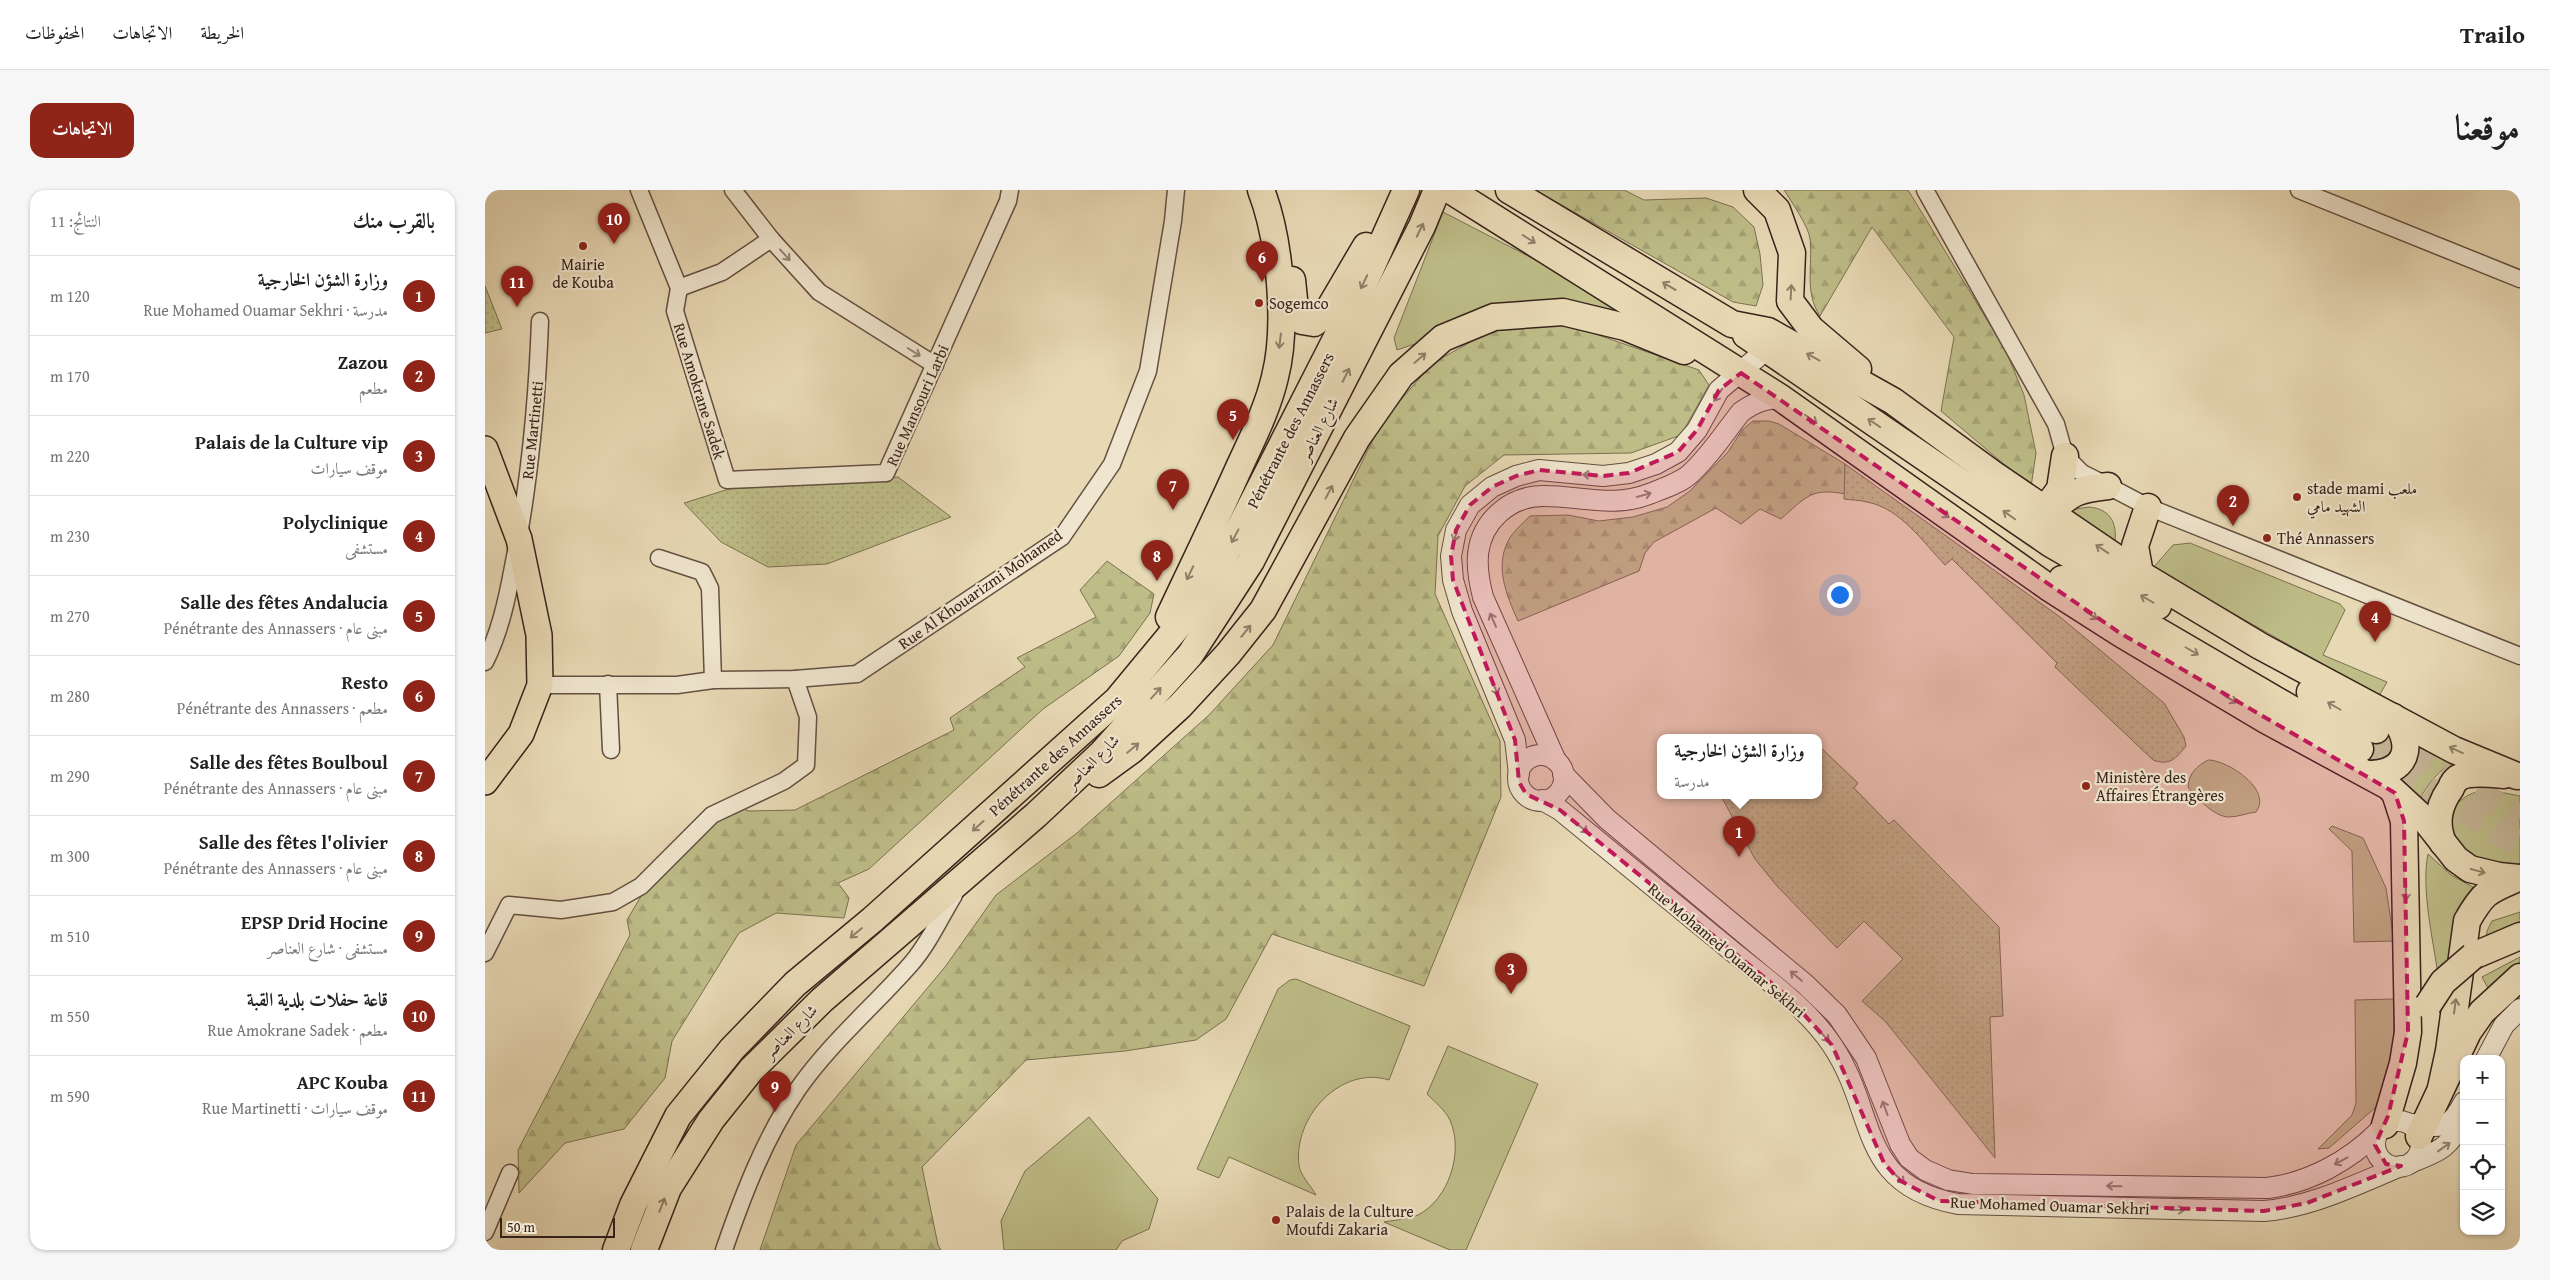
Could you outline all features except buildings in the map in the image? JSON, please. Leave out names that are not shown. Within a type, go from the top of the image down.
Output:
[{"type":"highway","points":[[1145,668],[1264,412],[1275,376],[1281,329],[1276,253],[1269,210],[1261,190]]},
{"type":"highway","points":[[1276,190],[1285,224],[1295,309],[1303,321],[1314,323],[1325,314],[1357,258],[1405,190]]},
{"type":"highway","name":"Pénétrante des Annassers","points":[[616,1250],[633,1205],[679,1116],[732,1049],[795,984],[872,920],[1117,700],[1189,613],[1233,541],[1362,288],[1405,190]]},
{"type":"highway","name":"شارع العناصر","points":[[645,1250],[668,1188],[711,1120],[751,1070],[822,1000],[1036,815],[1102,753],[1190,655],[1251,561],[1422,226],[1437,190]]},
{"type":"highway","points":[[1450,190],[1488,212],[1781,398],[1979,538],[2120,633],[2266,720],[2367,774],[2433,815],[2444,846],[2456,859],[2470,868],[2499,876],[2519,878]]},
{"type":"highway","points":[[1509,190],[1732,324],[1766,350],[2051,544],[2377,732],[2402,728],[2407,743],[2404,755],[2390,771],[2367,774]]},
{"type":"highway","points":[[1757,190],[1777,210],[1793,253],[1790,301],[1811,329],[1893,401],[2047,512],[2140,574],[2260,646],[2377,732]]},
{"type":"highway","points":[[1036,815],[1132,750],[1180,706],[1228,654],[1268,602],[1357,438],[1401,375],[1443,338],[1494,317],[1563,312],[1625,327],[1741,373]]},
{"type":"highway","points":[[1732,324],[1768,331],[1893,401],[1946,472]]},
{"type":"highway","points":[[2047,512],[2060,488],[2065,456]]},
{"type":"highway","points":[[2047,512],[2069,494],[2087,488],[2107,486]]},
{"type":"highway","points":[[2140,574],[2135,546],[2148,507]]},
{"type":"highway","points":[[1979,538],[2377,732],[2454,750],[2519,776]]},
{"type":"highway","points":[[2406,857],[2408,844],[2433,815],[2458,778],[2473,774],[2519,776]]},
{"type":"highway","points":[[2395,793],[2404,821],[2406,857],[2409,1032],[2403,1063],[2401,1125]]},
{"type":"highway","points":[[2441,1088],[2449,1051],[2467,922],[2476,905],[2488,891],[2519,878]]},
{"type":"highway","points":[[2401,1125],[2428,1005],[2443,982],[2473,956],[2520,936]]},
{"type":"highway","points":[[2401,1125],[2441,1088],[2468,1032],[2482,1012],[2520,977]]},
{"type":"main road","points":[[485,450],[519,539],[539,635],[540,685],[521,734],[485,782]]},
{"type":"street","points":[[639,190],[679,288],[722,272],[771,239]]},
{"type":"street","points":[[733,190],[771,239],[819,292],[935,366]]},
{"type":"street","name":"Rue Al Khouarizmi Mohamed","points":[[540,685],[677,685],[713,680],[795,679],[857,674],[1061,537],[1112,464],[1148,371],[1173,221],[1176,190]]},
{"type":"street","points":[[1925,190],[2056,424],[2065,456],[2082,473],[2148,507],[2520,656]]},
{"type":"street","points":[[2299,190],[2520,278]]},
{"type":"street","name":"Rue Mansouri Larbi","points":[[727,480],[886,473],[935,366],[1005,194]]},
{"type":"street","name":"Rue Amokrane Sadek","points":[[679,288],[675,312],[727,480]]},
{"type":"street","name":"Rue Martinetti","points":[[485,662],[493,646],[506,601],[523,524],[537,379],[540,321]]},
{"type":"street","points":[[1766,350],[1719,390],[1697,430],[1678,452],[1656,464],[1629,473],[1603,476],[1539,470],[1516,476],[1492,487],[1470,505],[1456,530],[1451,556],[1453,580],[1462,611],[1515,740],[1521,788],[1525,794],[1542,800],[1548,799],[1559,792],[1562,786],[1560,767],[1483,597],[1477,576],[1477,558],[1480,539],[1488,523],[1505,508],[1523,499],[1543,496],[1598,502],[1647,495],[1690,474],[1741,412],[1749,406],[1757,401],[1781,398]]},
{"type":"street","points":[[659,558],[701,572],[710,588],[713,680]]},
{"type":"street","points":[[485,952],[509,905],[561,910],[613,902],[641,886],[712,814],[784,781],[806,765],[808,717],[795,679]]},
{"type":"street","points":[[608,684],[611,750]]},
{"type":"street","points":[[1519,774],[1525,762],[1530,758],[1544,755],[1560,767],[1607,819],[1805,984],[1837,1015],[1866,1058],[1900,1144],[1909,1158],[1925,1170],[1948,1180],[1973,1184],[2267,1188],[2287,1186],[2321,1172],[2351,1156],[2401,1125],[2440,1127],[2450,1123],[2460,1108]]},
{"type":"street","name":"Rue Mohamed Ouamar Sekhri","points":[[1542,800],[1560,810],[1786,995],[1832,1045],[1849,1076],[1884,1162],[1899,1180],[1939,1201],[1958,1204],[2264,1211],[2286,1209],[2307,1204],[2445,1147],[2460,1127]]},
{"type":"street","points":[[724,1250],[738,1208],[762,1154],[798,1089],[853,1024],[919,954],[962,880]]},
{"type":"street","points":[[2488,1055],[2504,1025],[2520,1009]]},
{"type":"street","points":[[2498,1055],[2520,1015]]},
{"type":"street","points":[[2401,1125],[2420,1150],[2406,1164],[2393,1166],[2380,1159],[2375,1145],[2401,1125]]},
{"type":"street","points":[[485,1232],[510,1173]]},
{"type":"highlighted area","points":[[1741,373],[2120,633],[2395,793],[2404,821],[2408,1032],[2388,1116],[2375,1145],[2386,1164],[2401,1166],[2307,1203],[2264,1211],[1939,1201],[1899,1180],[1884,1163],[1832,1045],[1786,995],[1560,810],[1526,794],[1519,782],[1515,740],[1453,580],[1451,556],[1456,530],[1470,505],[1492,487],[1516,476],[1539,470],[1603,476],[1629,473],[1678,452],[1697,430],[1719,390]]},
{"type":"green space","points":[[1535,190],[1624,190],[1644,200],[1706,198],[1733,207],[1754,227],[1760,254],[1763,285],[1756,306],[1733,302]]},
{"type":"green space","points":[[1784,190],[1908,190],[2006,351],[2024,395],[2036,453],[2031,487],[1941,411],[1954,337],[1872,227],[1820,316],[1812,297],[1809,234]]},
{"type":"green space","points":[[1443,212],[1636,312],[1606,309],[1430,339],[1397,350],[1394,338]]},
{"type":"green space","points":[[485,286],[502,329],[485,333]]},
{"type":"green space","points":[[1564,323],[1699,370],[1709,385],[1681,435],[1631,453],[1504,455],[1465,486],[1438,536],[1435,594],[1500,741],[1501,797],[1424,986],[1272,934],[1226,1019],[1196,1040],[1125,1051],[1026,1060],[922,1167],[938,1245],[941,1250],[760,1250],[796,1145],[945,967],[996,895],[1077,833],[1209,715],[1273,645],[1382,421],[1433,363],[1499,326]]},
{"type":"green space","points":[[1753,421],[1769,421],[1779,424],[1845,464],[1845,494],[1833,492],[1816,493],[1803,500],[1781,519],[1760,509],[1741,524],[1716,508],[1654,542],[1645,553],[1639,571],[1518,621],[1503,579],[1503,557],[1511,536],[1530,516],[1568,515],[1599,521],[1633,517],[1667,507],[1690,491],[1728,452],[1742,430]]},
{"type":"green space","points":[[1845,464],[2060,617],[2164,703],[2184,737],[2186,746],[2182,751],[2168,762],[2153,760],[2055,667],[2057,663],[1952,559],[1945,565],[1910,527],[1890,511],[1879,505],[1844,499]]},
{"type":"green space","points":[[898,477],[951,517],[827,564],[768,567],[721,542],[684,503],[729,489]]},
{"type":"green space","points":[[2089,507],[2102,510],[2111,518],[2115,528],[2115,542],[2070,510]]},
{"type":"green space","points":[[2190,543],[2340,604],[2345,610],[2323,655],[2387,682],[2379,696],[2153,568],[2173,545]]},
{"type":"green space","points":[[1107,561],[1154,594],[1150,613],[1119,656],[1043,709],[869,869],[838,883],[849,898],[844,918],[776,913],[739,933],[672,1041],[665,1078],[624,1129],[565,1143],[519,1193],[518,1150],[630,935],[627,920],[660,864],[729,804],[749,811],[795,810],[954,730],[950,718],[1025,667],[1017,658],[1096,617],[1080,590]]},
{"type":"green space","points":[[2411,736],[2456,759],[2435,778],[2419,801],[2393,775]]},
{"type":"green space","points":[[1822,749],[1858,783],[1854,788],[1889,824],[1894,820],[1999,927],[2003,1016],[1990,1017],[1995,1158],[1885,1021],[1862,1001],[1903,959],[1864,921],[1837,948],[1777,886],[1755,859],[1723,799],[1822,799]]},
{"type":"green space","points":[[2208,760],[2226,765],[2246,778],[2254,786],[2260,803],[2256,812],[2232,817],[2223,816],[2206,806],[2196,796],[2188,787],[2190,778],[2197,767]]},
{"type":"green space","points":[[2489,790],[2520,796],[2520,869],[2464,857],[2453,836],[2452,815],[2459,802],[2473,793]]},
{"type":"green space","points":[[2332,826],[2363,838],[2386,888],[2394,941],[2354,942],[2352,851],[2329,829]]},
{"type":"green space","points":[[2428,854],[2451,875],[2473,887],[2463,900],[2456,914],[2450,956],[2438,975],[2427,898],[2426,868]]},
{"type":"green space","points":[[2520,912],[2520,926],[2486,941],[2487,931],[2492,921]]},
{"type":"green space","points":[[2520,957],[2520,966],[2489,990],[2482,977]]},
{"type":"green space","points":[[1296,979],[1410,1026],[1389,1080],[1371,1077],[1354,1080],[1338,1088],[1324,1099],[1312,1113],[1304,1129],[1299,1147],[1299,1165],[1303,1177],[1316,1195],[1229,1157],[1219,1178],[1197,1169],[1278,989],[1290,980]]},
{"type":"green space","points":[[2394,999],[2394,1057],[2376,1107],[2329,1148],[2318,1149],[2352,1115],[2356,1103],[2355,1000]]},
{"type":"green space","points":[[1448,1046],[1538,1084],[1466,1250],[1450,1250],[1384,1222],[1418,1215],[1429,1208],[1438,1198],[1451,1174],[1454,1160],[1454,1133],[1448,1116],[1427,1094]]},
{"type":"green space","points":[[1089,1117],[1158,1199],[1149,1229],[1122,1241],[1116,1250],[1004,1250],[1001,1221],[1025,1171]]},
{"type":"tunnel","points":[[2376,730],[2520,818]]},
{"type":"tunnel","points":[[2360,749],[2520,844]]},
{"type":"place","name":"قاعة حفلات بلدية القبة","points":[[614,244]]},
{"type":"place","name":"Mairie de Kouba","points":[[583,246]]},
{"type":"place","name":"Resto","points":[[1262,282]]},
{"type":"place","name":"Sogemco","points":[[1259,303]]},
{"type":"place","name":"APC Kouba","points":[[517,307]]},
{"type":"place","name":"Salle des fêtes Andalucia","points":[[1233,440]]},
{"type":"place","name":"stade mami ملعب الشهيد مامي","points":[[2297,497]]},
{"type":"place","name":"Salle des fêtes Boulboul","points":[[1173,510]]},
{"type":"place","name":"Zazou","points":[[2233,526]]},
{"type":"place","name":"Thé Annassers","points":[[2267,538]]},
{"type":"place","name":"Salle des fêtes l'olivier","points":[[1157,581]]},
{"type":"place","name":"Polyclinique","points":[[2375,642]]},
{"type":"place","name":"Ministère des Affaires Étrangères","points":[[2086,786]]},
{"type":"place","name":"وزارة الشؤن الخارجية","points":[[1739,857]]},
{"type":"place","name":"Palais de la Culture vip","points":[[1511,994]]},
{"type":"place","name":"EPSP Drid Hocine","points":[[775,1112]]},
{"type":"place","name":"Palais de la Culture Moufdi Zakaria","points":[[1276,1220]]}]
